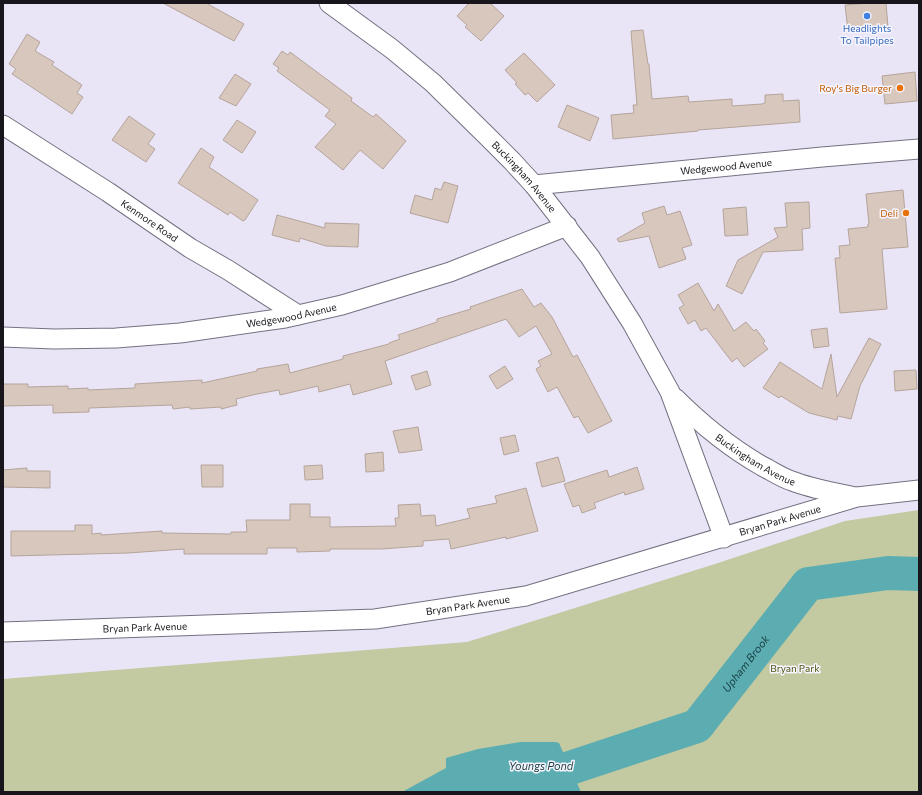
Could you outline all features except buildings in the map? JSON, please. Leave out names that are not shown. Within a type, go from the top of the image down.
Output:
[{"type":"street","name":"Buckingham Avenue","points":[[329,3],[392,49],[432,83],[512,160],[567,226],[590,257],[624,310],[670,392],[724,538]]},
{"type":"street","name":"Kenmore Road","points":[[3,125],[108,192],[190,248],[228,270],[298,315]]},
{"type":"street","name":"Wedgewood Avenue","points":[[534,185],[919,149]]},
{"type":"street","name":"Wedgewood Avenue","points":[[3,337],[54,339],[116,338],[180,333],[298,315],[342,305],[450,272],[567,226]]},
{"type":"street","name":"Buckingham Avenue","points":[[670,392],[697,420],[716,436],[764,467],[792,482],[858,497]]},
{"type":"street","name":"Bryan Park Avenue","points":[[3,632],[375,619],[526,596],[858,497],[919,490]]},
{"type":"green space","name":"Bryan Park","points":[[919,510],[919,792],[3,792],[3,679],[467,642],[715,564],[845,521]]},
{"type":"water","name":"Youngs Pond","points":[[521,742],[559,743],[581,792],[402,792],[446,768],[446,758],[478,749]]},
{"type":"waterway","name":"Upham Brook","points":[[570,768],[697,726],[808,584],[888,573],[919,574]]},
{"type":"place","name":"Headlights To Tailpipes","points":[[867,16]]},
{"type":"place","name":"Roy's Big Burger","points":[[900,88]]},
{"type":"place","name":"Deli","points":[[906,213]]}]
